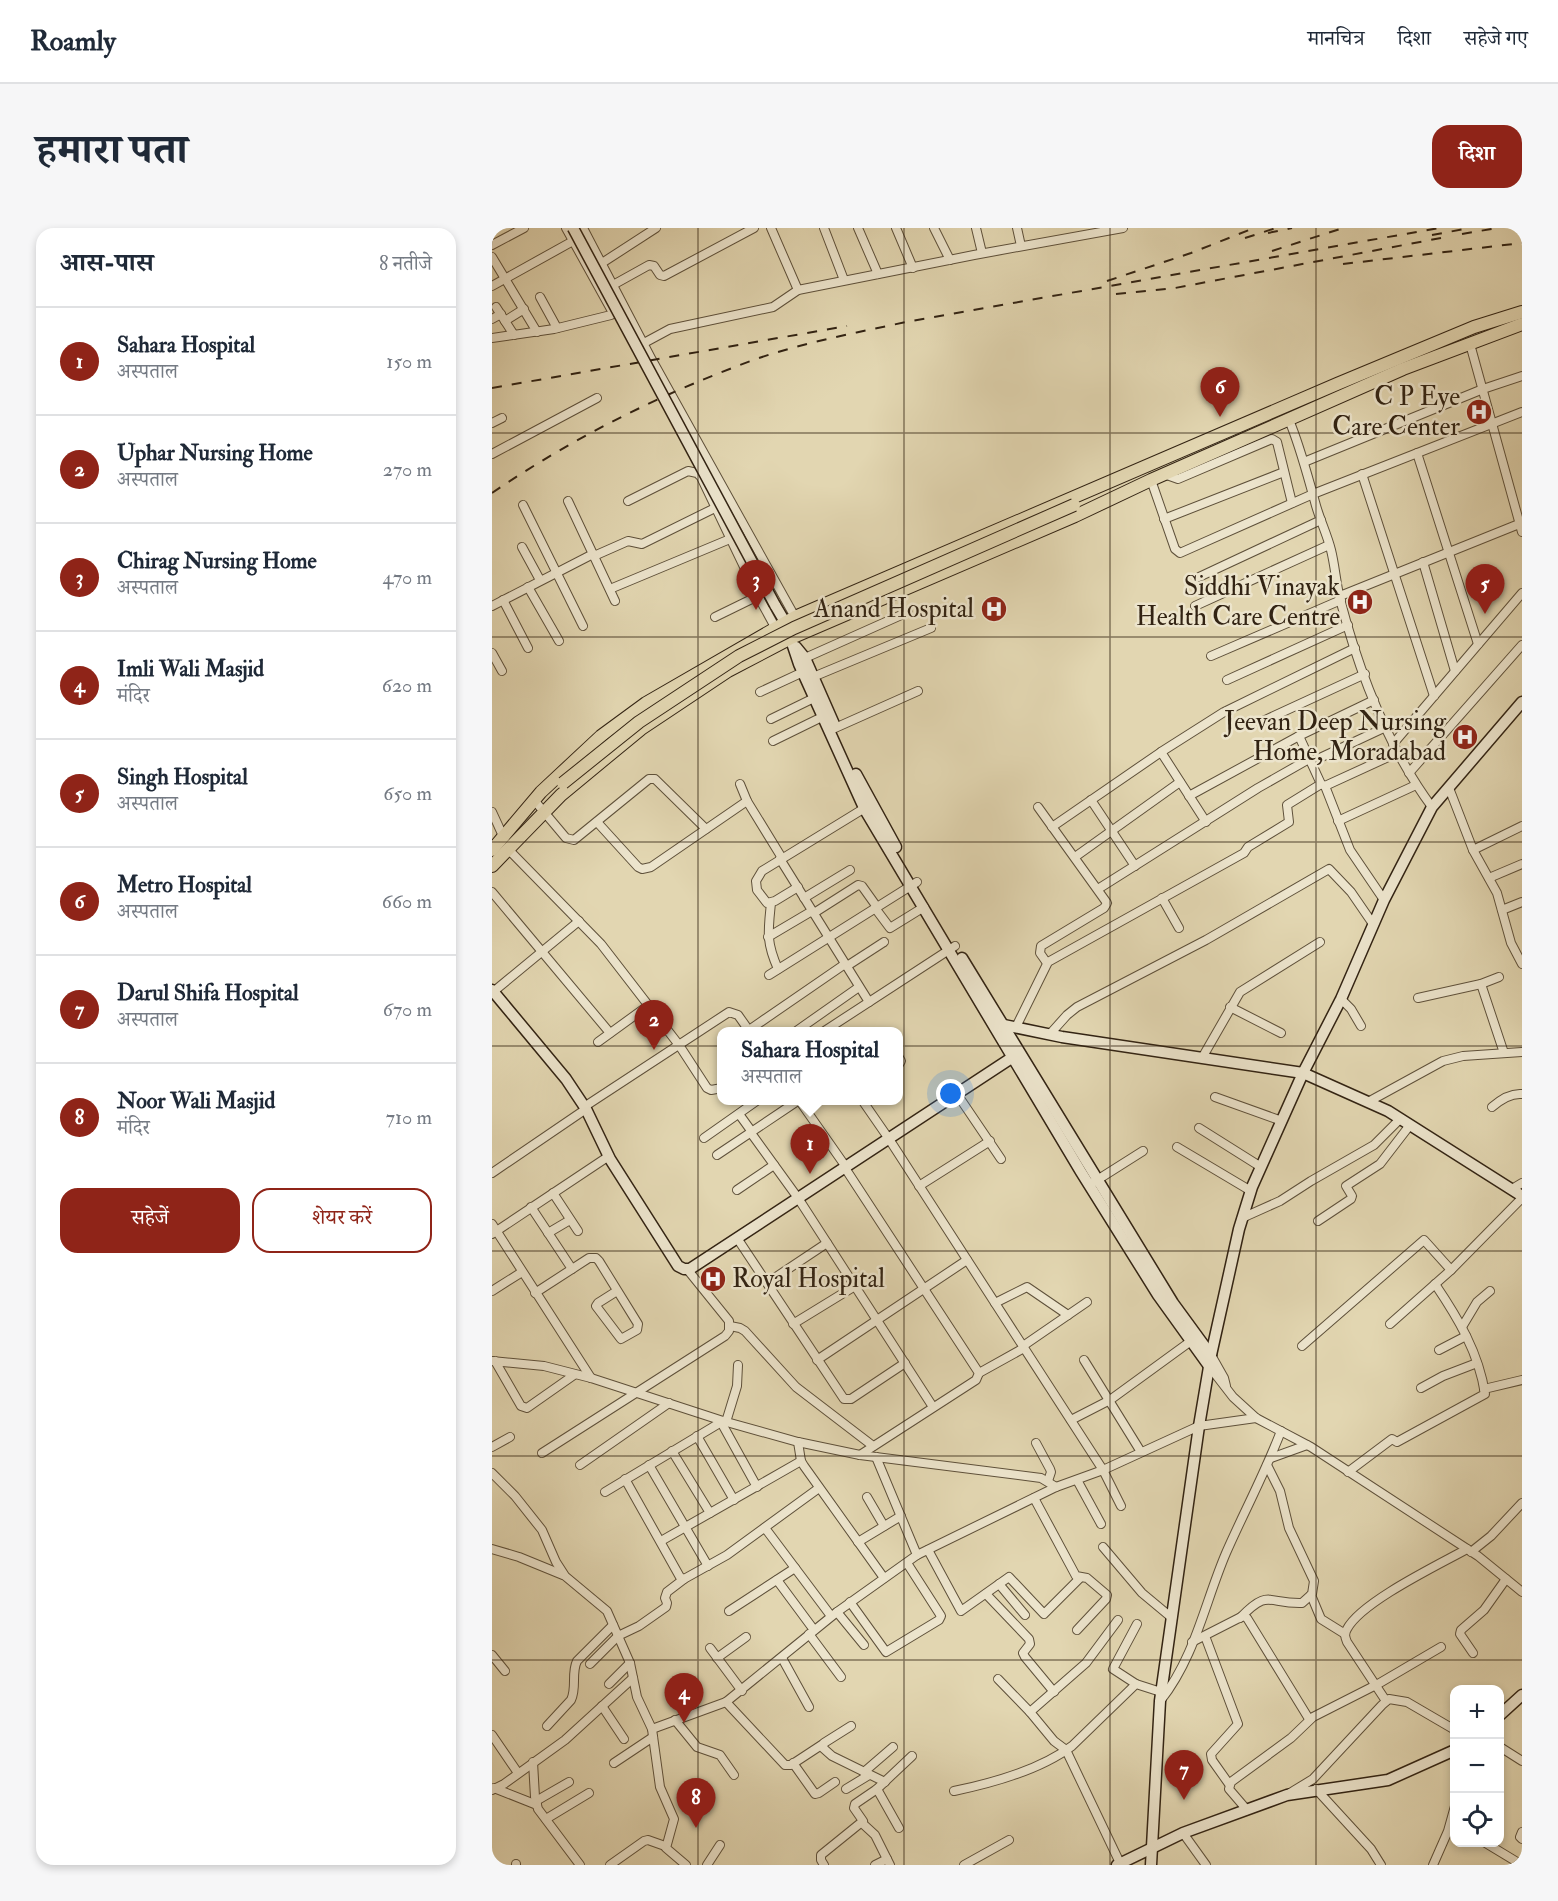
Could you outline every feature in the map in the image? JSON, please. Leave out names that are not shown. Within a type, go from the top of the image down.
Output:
[{"type":"main road","points":[[573,228],[785,622],[822,717],[868,806],[1158,1295],[1191,1341],[1210,1361]]},
{"type":"main road","points":[[492,866],[505,842],[537,796],[601,736],[646,703],[785,622],[1463,331],[1522,312]]},
{"type":"main road","points":[[492,850],[544,812],[641,729],[728,671],[1150,480],[1403,369],[1522,324]]},
{"type":"main road","points":[[537,796],[560,786],[639,722],[739,656],[794,628],[1115,487],[1125,475]]},
{"type":"main road","points":[[1115,487],[1129,490]]},
{"type":"main road","points":[[793,641],[805,658],[835,728],[839,746]]},
{"type":"main road","points":[[1151,1865],[1161,1697],[1199,1425],[1210,1361],[1242,1218],[1261,1167],[1303,1073],[1341,999],[1384,900],[1432,807],[1522,702]]},
{"type":"main road","points":[[554,802],[560,786]]},
{"type":"main road","points":[[914,884],[924,907],[952,948]]},
{"type":"main road","points":[[493,991],[566,1079],[585,1108],[609,1156],[678,1266],[687,1269],[1016,1055]]},
{"type":"main road","points":[[998,1024],[1303,1073],[1400,1119],[1517,1186],[1522,1197]]},
{"type":"main road","points":[[1093,1182],[1210,1361]]},
{"type":"main road","points":[[1504,1711],[1522,1695]]},
{"type":"main road","points":[[1124,1863],[1151,1847],[1183,1833],[1287,1795],[1388,1780],[1450,1752]]},
{"type":"street","points":[[492,245],[524,228]]},
{"type":"street","points":[[492,338],[537,332],[610,316],[612,313],[566,228]]},
{"type":"street","points":[[583,228],[644,343],[785,622]]},
{"type":"street","points":[[602,263],[656,228]]},
{"type":"street","points":[[613,285],[649,265],[654,266],[660,275],[664,276],[754,228]]},
{"type":"street","points":[[771,228],[798,290]]},
{"type":"street","points":[[824,228],[844,280]]},
{"type":"street","points":[[858,228],[878,274]]},
{"type":"street","points":[[896,228],[913,268]]},
{"type":"street","points":[[934,228],[950,260]]},
{"type":"street","points":[[976,228],[982,253]]},
{"type":"street","points":[[1017,228],[1021,246]]},
{"type":"street","points":[[644,343],[670,329],[772,307],[798,290],[1091,231],[1123,228]]},
{"type":"street","points":[[492,286],[573,241]]},
{"type":"street","points":[[492,257],[537,332]]},
{"type":"street","points":[[540,297],[557,328]]},
{"type":"street","points":[[492,319],[501,314],[524,309]]},
{"type":"street","points":[[501,314],[514,335]]},
{"type":"street","points":[[1211,656],[1423,562],[1521,528],[1470,344]]},
{"type":"street","points":[[1304,462],[1483,389],[1522,376]]},
{"type":"street","points":[[492,454],[597,398]]},
{"type":"street","points":[[1150,480],[1175,549],[1180,553],[1313,494],[1522,412]]},
{"type":"street","points":[[492,423],[502,418]]},
{"type":"street","points":[[1289,420],[1329,545],[1348,625],[1374,700],[1397,753],[1432,807]]},
{"type":"street","points":[[1164,474],[1178,479],[1272,438],[1276,442],[1293,503]]},
{"type":"street","points":[[1417,453],[1478,644]]},
{"type":"street","points":[[628,501],[688,471],[697,473],[701,477],[758,596],[785,622]]},
{"type":"street","points":[[1164,519],[1284,472]]},
{"type":"street","points":[[1362,474],[1434,696]]},
{"type":"street","points":[[568,501],[615,601]]},
{"type":"street","points":[[523,505],[583,626]]},
{"type":"street","points":[[492,606],[593,555],[628,541],[642,543],[716,508]]},
{"type":"street","points":[[1199,577],[1321,520]]},
{"type":"street","points":[[610,589],[730,538]]},
{"type":"street","points":[[1195,606],[1329,545]]},
{"type":"street","points":[[522,547],[540,580]]},
{"type":"street","points":[[1423,562],[1455,671]]},
{"type":"street","points":[[528,586],[559,641]]},
{"type":"street","points":[[1393,744],[1522,593]]},
{"type":"street","points":[[715,617],[758,596]]},
{"type":"street","points":[[503,600],[528,648]]},
{"type":"street","points":[[805,658],[908,612]]},
{"type":"street","points":[[1227,680],[1348,625]]},
{"type":"street","points":[[813,677],[931,628]]},
{"type":"street","points":[[1409,773],[1522,645]]},
{"type":"street","points":[[1052,826],[1232,707],[1355,648]]},
{"type":"street","points":[[492,653],[502,671]]},
{"type":"street","points":[[760,692],[803,672]]},
{"type":"street","points":[[1263,721],[1365,674]]},
{"type":"street","points":[[835,728],[918,692]]},
{"type":"street","points":[[771,718],[814,698]]},
{"type":"street","points":[[1189,796],[1299,736],[1374,700]]},
{"type":"street","points":[[773,741],[822,717]]},
{"type":"street","points":[[1098,889],[1258,788],[1310,760],[1386,727]]},
{"type":"street","points":[[1299,736],[1323,785],[1350,850],[1384,900]]},
{"type":"street","points":[[1161,752],[1206,822]]},
{"type":"street","points":[[1016,1027],[1047,963],[1244,853],[1248,847],[1289,822],[1287,805],[1323,785],[1328,786],[1397,753]]},
{"type":"street","points":[[537,796],[544,812],[566,838],[571,840],[577,838],[652,778],[706,829]]},
{"type":"street","points":[[1075,857],[1180,782]]},
{"type":"street","points":[[740,784],[747,801],[798,888],[869,1002]]},
{"type":"street","points":[[1338,821],[1416,785]]},
{"type":"street","points":[[1449,788],[1473,850],[1497,893],[1511,942],[1522,964]]},
{"type":"street","points":[[1091,800],[1135,866]]},
{"type":"street","points":[[597,822],[642,869],[651,867],[747,801]]},
{"type":"street","points":[[771,903],[764,900],[757,890],[756,881],[762,871],[868,806]]},
{"type":"street","points":[[1038,807],[1107,903],[1104,908],[1041,945],[1040,953],[1047,963]]},
{"type":"street","points":[[492,812],[505,842],[601,944],[679,1045],[707,1088],[717,1089]]},
{"type":"street","points":[[1473,850],[1522,826]]},
{"type":"street","points":[[1490,878],[1522,864]]},
{"type":"street","points":[[1050,1034],[1077,1007],[1206,940],[1329,869],[1351,892],[1373,924]]},
{"type":"street","points":[[804,898],[850,870]]},
{"type":"street","points":[[769,975],[914,884]]},
{"type":"street","points":[[768,937],[858,885],[862,886],[890,928],[924,907]]},
{"type":"street","points":[[771,903],[798,888]]},
{"type":"street","points":[[492,892],[610,1033]]},
{"type":"street","points":[[1162,898],[1179,928]]},
{"type":"street","points":[[1502,910],[1522,902]]},
{"type":"street","points":[[771,903],[768,937],[770,951],[778,969]]},
{"type":"street","points":[[493,991],[579,921]]},
{"type":"street","points":[[755,1027],[884,942]]},
{"type":"street","points":[[1202,1058],[1235,997],[1245,988],[1320,942]]},
{"type":"street","points":[[831,1027],[952,948]]},
{"type":"street","points":[[1418,998],[1481,984],[1499,976]]},
{"type":"street","points":[[1481,984],[1504,1053]]},
{"type":"street","points":[[802,1027],[859,987]]},
{"type":"street","points":[[1341,999],[1351,1009],[1361,1026]]},
{"type":"street","points":[[598,1042],[649,1005]]},
{"type":"street","points":[[1230,1007],[1281,1033]]},
{"type":"street","points":[[492,1173],[585,1108],[732,1011],[738,1015],[746,1027]]},
{"type":"street","points":[[1368,1102],[1443,1061],[1463,1056],[1522,1052]]},
{"type":"street","points":[[957,1094],[1001,1159]]},
{"type":"street","points":[[1492,1107],[1504,1098],[1522,1094]]},
{"type":"street","points":[[1215,1097],[1282,1121]]},
{"type":"street","points":[[704,1138],[752,1105]]},
{"type":"street","points":[[717,1155],[793,1105]]},
{"type":"street","points":[[802,1105],[845,1167],[979,1373]]},
{"type":"street","points":[[865,1105],[889,1138],[1103,1470],[1121,1506]]},
{"type":"street","points":[[739,1114],[798,1198],[933,1407]]},
{"type":"street","points":[[1242,1218],[1280,1202],[1311,1181],[1374,1145],[1400,1119]]},
{"type":"street","points":[[1318,1221],[1351,1199],[1352,1196],[1346,1185],[1380,1164],[1410,1125]]},
{"type":"street","points":[[1199,1128],[1261,1167]]},
{"type":"street","points":[[919,1186],[990,1141]]},
{"type":"street","points":[[1177,1147],[1251,1191]]},
{"type":"street","points":[[1093,1182],[1143,1151]]},
{"type":"street","points":[[591,1378],[493,1230],[609,1156]]},
{"type":"street","points":[[737,1190],[774,1165]]},
{"type":"street","points":[[553,1193],[578,1231]]},
{"type":"street","points":[[1390,1324],[1451,1270],[1522,1197]]},
{"type":"street","points":[[531,1207],[572,1269]]},
{"type":"street","points":[[548,1233],[570,1220]]},
{"type":"street","points":[[737,1238],[840,1396],[847,1400],[905,1363]]},
{"type":"street","points":[[1302,1346],[1422,1241],[1426,1242],[1451,1270]]},
{"type":"street","points":[[767,1283],[827,1243]]},
{"type":"street","points":[[535,1293],[589,1258],[596,1258],[617,1291],[638,1328],[621,1339],[596,1306],[617,1291]]},
{"type":"street","points":[[817,1360],[967,1260]]},
{"type":"street","points":[[542,1453],[725,1336],[730,1326],[729,1321],[687,1269]]},
{"type":"street","points":[[492,1291],[522,1272]]},
{"type":"street","points":[[1348,1472],[1392,1439],[1396,1442],[1483,1396],[1484,1389],[1477,1363],[1466,1336],[1435,1284]]},
{"type":"street","points":[[793,1324],[855,1286]]},
{"type":"street","points":[[995,1303],[1027,1287],[1068,1315]]},
{"type":"street","points":[[1462,1327],[1473,1307],[1490,1291]]},
{"type":"street","points":[[860,1455],[976,1380],[979,1373],[1024,1347],[1087,1302]]},
{"type":"street","points":[[730,1326],[745,1330],[796,1387],[873,1446]]},
{"type":"street","points":[[1439,1350],[1466,1336]]},
{"type":"street","points":[[1071,1420],[1110,1400],[1191,1341]]},
{"type":"street","points":[[1084,1360],[1142,1452]]},
{"type":"street","points":[[493,1361],[524,1408],[574,1375]]},
{"type":"street","points":[[493,1361],[544,1366],[591,1378],[723,1421],[798,1442],[860,1455],[1041,1478],[1048,1480],[1056,1487]]},
{"type":"street","points":[[1210,1361],[1220,1382],[1256,1418],[1307,1445],[1469,1550],[1522,1592]]},
{"type":"street","points":[[1420,1388],[1477,1363]]},
{"type":"street","points":[[605,1492],[723,1421],[737,1386],[738,1365]]},
{"type":"street","points":[[1484,1389],[1522,1380]]},
{"type":"street","points":[[580,1465],[669,1403]]},
{"type":"street","points":[[614,1763],[653,1733],[675,1720],[726,1702],[834,1614],[917,1555],[1056,1487],[1103,1470],[1199,1425],[1256,1418]]},
{"type":"street","points":[[723,1421],[758,1487]]},
{"type":"street","points":[[1137,1624],[1113,1669],[1161,1697],[1182,1670],[1226,1554],[1281,1431]]},
{"type":"street","points":[[697,1436],[734,1500]]},
{"type":"street","points":[[492,1447],[510,1437]]},
{"type":"street","points":[[798,1442],[801,1461],[885,1578]]},
{"type":"street","points":[[1036,1443],[1050,1469],[1048,1480]]},
{"type":"street","points":[[1269,1461],[1307,1445]]},
{"type":"street","points":[[672,1451],[710,1514]]},
{"type":"street","points":[[876,1456],[917,1555]]},
{"type":"street","points":[[661,1541],[801,1461]]},
{"type":"street","points":[[1269,1461],[1280,1491],[1289,1528],[1314,1581],[1311,1595],[1321,1619],[1345,1634]]},
{"type":"street","points":[[649,1465],[708,1566]]},
{"type":"street","points":[[492,1473],[515,1496],[542,1530],[565,1576]]},
{"type":"street","points":[[625,1479],[680,1577],[684,1579]]},
{"type":"street","points":[[1077,1480],[1101,1524]]},
{"type":"street","points":[[590,1664],[618,1636],[639,1626],[666,1607],[666,1595],[684,1579],[727,1555],[819,1488]]},
{"type":"street","points":[[867,1497],[884,1526]]},
{"type":"street","points":[[1034,1498],[1076,1576],[1087,1578],[1107,1596],[1077,1630]]},
{"type":"street","points":[[1386,1701],[1347,1642],[1346,1629],[1362,1612],[1396,1588],[1491,1536],[1522,1503]]},
{"type":"street","points":[[858,1542],[901,1516]]},
{"type":"street","points":[[765,1528],[795,1568],[864,1645]]},
{"type":"street","points":[[1103,1547],[1142,1593],[1172,1618]]},
{"type":"street","points":[[492,1549],[519,1557],[565,1576],[607,1611],[630,1663],[637,1697],[653,1733],[660,1787],[674,1819],[665,1846]]},
{"type":"street","points":[[928,1550],[961,1611],[1008,1577],[1044,1614],[1080,1578]]},
{"type":"street","points":[[850,1602],[886,1652],[939,1620],[941,1616],[907,1563]]},
{"type":"street","points":[[729,1611],[795,1568]]},
{"type":"street","points":[[1473,1653],[1460,1632],[1484,1610],[1506,1579]]},
{"type":"street","points":[[777,1580],[841,1677]]},
{"type":"street","points":[[999,1584],[1025,1615]]},
{"type":"street","points":[[986,1594],[1029,1639],[1030,1644],[1023,1653],[1024,1657],[1054,1692]]},
{"type":"street","points":[[1192,1642],[1240,1618],[1259,1600],[1302,1603],[1311,1595]]},
{"type":"street","points":[[1240,1618],[1249,1619],[1309,1719]]},
{"type":"street","points":[[1030,1712],[1095,1652],[1118,1620]]},
{"type":"street","points":[[547,1726],[574,1695],[574,1667],[577,1661],[613,1625]]},
{"type":"street","points":[[1205,1635],[1238,1724],[1211,1754],[1212,1760],[1229,1784],[1229,1789],[1247,1810]]},
{"type":"street","points":[[717,1658],[746,1637]]},
{"type":"street","points":[[1229,1784],[1291,1738],[1309,1719],[1376,1685],[1441,1647]]},
{"type":"street","points":[[710,1648],[742,1691]]},
{"type":"street","points":[[492,1654],[506,1671]]},
{"type":"street","points":[[782,1658],[809,1707]]},
{"type":"street","points":[[609,1684],[630,1663]]},
{"type":"street","points":[[493,1788],[565,1740],[633,1678]]},
{"type":"street","points":[[998,1679],[1054,1741],[1066,1750],[1124,1863]]},
{"type":"street","points":[[954,1791],[1000,1780],[1066,1750],[1136,1684]]},
{"type":"street","points":[[1287,1795],[1313,1779],[1386,1701],[1396,1699],[1407,1702],[1450,1727]]},
{"type":"street","points":[[726,1702],[787,1766],[851,1726]]},
{"type":"street","points":[[602,1706],[624,1739]]},
{"type":"street","points":[[675,1720],[697,1747],[720,1755],[734,1775]]},
{"type":"street","points":[[492,1735],[518,1773]]},
{"type":"street","points":[[823,1744],[828,1754],[885,1782]]},
{"type":"street","points":[[846,1789],[867,1773],[893,1747]]},
{"type":"street","points":[[1504,1750],[1522,1761]]},
{"type":"street","points":[[875,1865],[888,1862],[874,1835],[862,1823],[863,1820],[854,1806],[877,1789],[912,1756]]},
{"type":"street","points":[[532,1762],[536,1803],[580,1865]]},
{"type":"street","points":[[793,1763],[815,1794],[835,1782]]},
{"type":"street","points":[[536,1803],[569,1782]]},
{"type":"street","points":[[493,1788],[536,1803]]},
{"type":"street","points":[[877,1789],[899,1828]]},
{"type":"street","points":[[1316,1790],[1371,1849],[1381,1865]]},
{"type":"street","points":[[546,1820],[589,1793]]},
{"type":"street","points":[[824,1865],[821,1855],[862,1823]]},
{"type":"street","points":[[1433,1865],[1450,1828]]},
{"type":"street","points":[[1522,1832],[1520,1837],[1522,1839]]},
{"type":"street","points":[[1183,1833],[1206,1865]]},
{"type":"street","points":[[964,1865],[1009,1840]]},
{"type":"street","points":[[610,1865],[644,1841],[665,1846],[686,1865]]},
{"type":"street","points":[[707,1865],[720,1845]]},
{"type":"street","points":[[1492,1847],[1522,1865]]},
{"type":"railway","points":[[1107,281],[1191,253],[1254,228]]},
{"type":"railway","points":[[1245,238],[1276,228]]},
{"type":"railway","points":[[1268,233],[1292,228]]},
{"type":"railway","points":[[1272,251],[1343,228]]},
{"type":"railway","points":[[492,493],[555,453],[653,402],[721,372],[794,347],[911,321],[1439,228]]},
{"type":"railway","points":[[1432,235],[1470,228]]},
{"type":"railway","points":[[1462,234],[1497,228]]},
{"type":"railway","points":[[1116,294],[1175,288],[1441,238]]},
{"type":"railway","points":[[1343,264],[1522,243]]},
{"type":"railway","points":[[492,388],[847,326]]},
{"type":"place","name":"C P Eye Care Center","points":[[1479,412]]},
{"type":"place","name":"Metro Hospital","points":[[1220,417]]},
{"type":"place","name":"Siddhi Vinayak Health Care Centre","points":[[1360,602]]},
{"type":"place","name":"Anand Hospital","points":[[994,609]]},
{"type":"place","name":"Chirag Nursing Home","points":[[756,610]]},
{"type":"place","name":"Singh Hospital","points":[[1485,614]]},
{"type":"place","name":"Jeevan Deep Nursing Home, Moradabad","points":[[1465,737]]},
{"type":"place","name":"Uphar Nursing Home","points":[[654,1050]]},
{"type":"place","name":"Sahara Hospital","points":[[810,1174]]},
{"type":"place","name":"Royal Hospital","points":[[713,1279]]},
{"type":"place","name":"Imli Wali Masjid","points":[[684,1723]]},
{"type":"place","name":"Darul Shifa Hospital","points":[[1184,1800]]},
{"type":"place","name":"Noor Wali Masjid","points":[[696,1828]]}]
